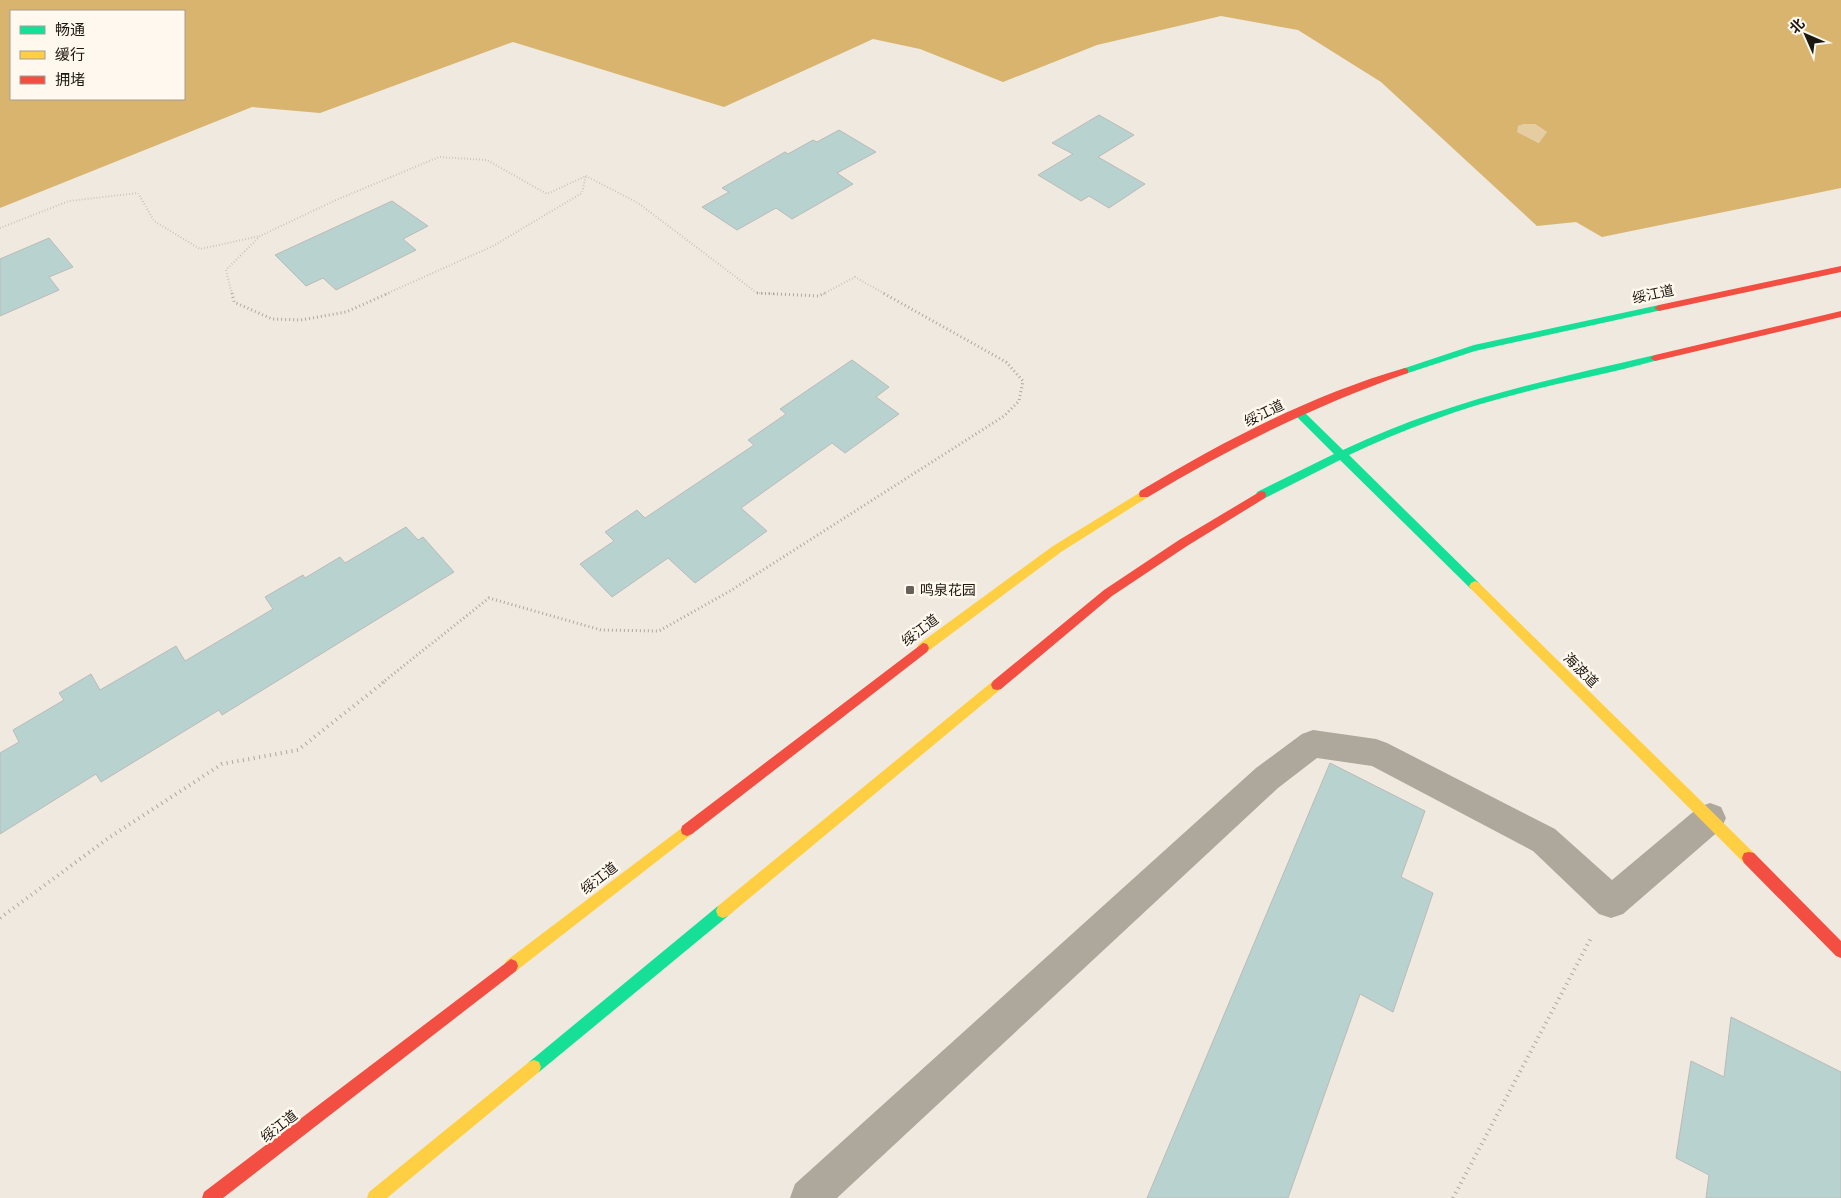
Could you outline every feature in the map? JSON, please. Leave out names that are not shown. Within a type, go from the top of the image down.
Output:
[{"type":"main road","name":"绥江道","points":[[210,1198],[972,610],[1057,548],[1180,472],[1299,413],[1370,382],[1474,348],[1841,269]]},
{"type":"main road","points":[[375,1198],[1108,593],[1178,544],[1250,500],[1341,454],[1424,419],[1510,392],[1841,314]]},
{"type":"main road","name":"海波道","points":[[1299,413],[1710,818],[1841,951]]},
{"type":"street","points":[[809,1198],[1267,778],[1312,744],[1376,753],[1544,840],[1611,902],[1710,818]]},
{"type":"path","points":[[0,228],[69,201],[138,193],[154,221],[200,248],[260,236],[336,200],[439,157],[487,160],[547,194],[586,176]]},
{"type":"path","points":[[260,236],[226,270],[234,302],[272,319],[301,320],[346,312],[493,246],[582,193],[586,176]]},
{"type":"path","points":[[0,918],[110,837],[222,764],[298,750],[489,598],[601,630],[659,631],[754,575],[1004,416],[1019,401],[1023,381],[1006,362],[855,276],[819,296],[757,293],[638,203],[586,176]]},
{"type":"path","points":[[1453,1198],[1611,902]]},
{"type":"shaded area","points":[[0,0],[1841,0],[1841,188],[1602,237],[1576,222],[1537,226],[1381,82],[1298,30],[1221,16],[1097,45],[1003,82],[920,49],[873,39],[724,107],[513,42],[320,113],[252,107],[0,208]],"holes":[[[1535,124],[1547,132],[1539,143],[1517,132],[1518,126]]]},
{"type":"shaded area","points":[[1535,124],[1547,132],[1540,143],[1516,132],[1518,126]]},
{"type":"building","points":[[1099,115],[1134,135],[1098,157],[1145,184],[1109,208],[1089,196],[1081,201],[1038,175],[1073,154],[1052,143]]},
{"type":"building","points":[[839,130],[876,152],[837,173],[853,184],[792,219],[776,208],[737,230],[702,207],[729,192],[722,188],[785,152],[788,154],[813,140],[817,142]]},
{"type":"building","points":[[392,201],[428,226],[403,239],[416,250],[336,290],[323,278],[306,286],[275,255]]},
{"type":"building","points":[[49,238],[73,267],[49,277],[59,290],[0,316],[0,259]]},
{"type":"building","points":[[852,360],[889,387],[876,397],[899,414],[845,453],[832,443],[741,508],[767,531],[695,583],[668,558],[612,597],[580,564],[614,541],[605,532],[637,510],[645,518],[754,445],[748,440],[786,414],[780,409]]},
{"type":"building","points":[[406,527],[418,540],[423,537],[454,572],[222,715],[219,710],[101,782],[96,774],[0,834],[0,753],[19,742],[13,730],[64,700],[59,693],[91,674],[100,690],[176,646],[185,661],[273,609],[265,597],[303,575],[305,578],[340,557],[345,563]]},
{"type":"building","points":[[1330,763],[1425,811],[1401,877],[1433,893],[1393,1012],[1360,994],[1288,1198],[1147,1198]]},
{"type":"building","points":[[1731,1017],[1841,1072],[1841,1198],[1706,1198],[1709,1175],[1676,1158],[1691,1061],[1724,1077]]},
{"type":"traffic: fast","points":[[1405,371],[1474,348],[1659,308]]},
{"type":"traffic: fast","points":[[1261,495],[1351,450],[1445,412],[1523,389],[1655,358]]},
{"type":"traffic: fast","points":[[1299,413],[1475,586]]},
{"type":"traffic: fast","points":[[534,1067],[723,911]]},
{"type":"traffic: slow","points":[[923,648],[1057,549],[1144,494]]},
{"type":"traffic: slow","points":[[1475,586],[1749,858]]},
{"type":"traffic: slow","points":[[723,911],[997,685]]},
{"type":"traffic: slow","points":[[511,966],[687,830]]},
{"type":"traffic: slow","points":[[375,1198],[534,1067]]},
{"type":"traffic: jam","points":[[1659,308],[1841,269]]},
{"type":"traffic: jam","points":[[1655,358],[1841,314]]},
{"type":"traffic: jam","points":[[1144,494],[1206,458],[1304,409],[1405,371]]},
{"type":"traffic: jam","points":[[997,685],[1108,593],[1183,543],[1261,495]]},
{"type":"traffic: jam","points":[[687,830],[923,648]]},
{"type":"traffic: jam","points":[[1749,858],[1841,951]]},
{"type":"traffic: jam","points":[[210,1198],[511,966]]},
{"type":"place","name":"鸣泉花园","points":[[910,590]]}]
